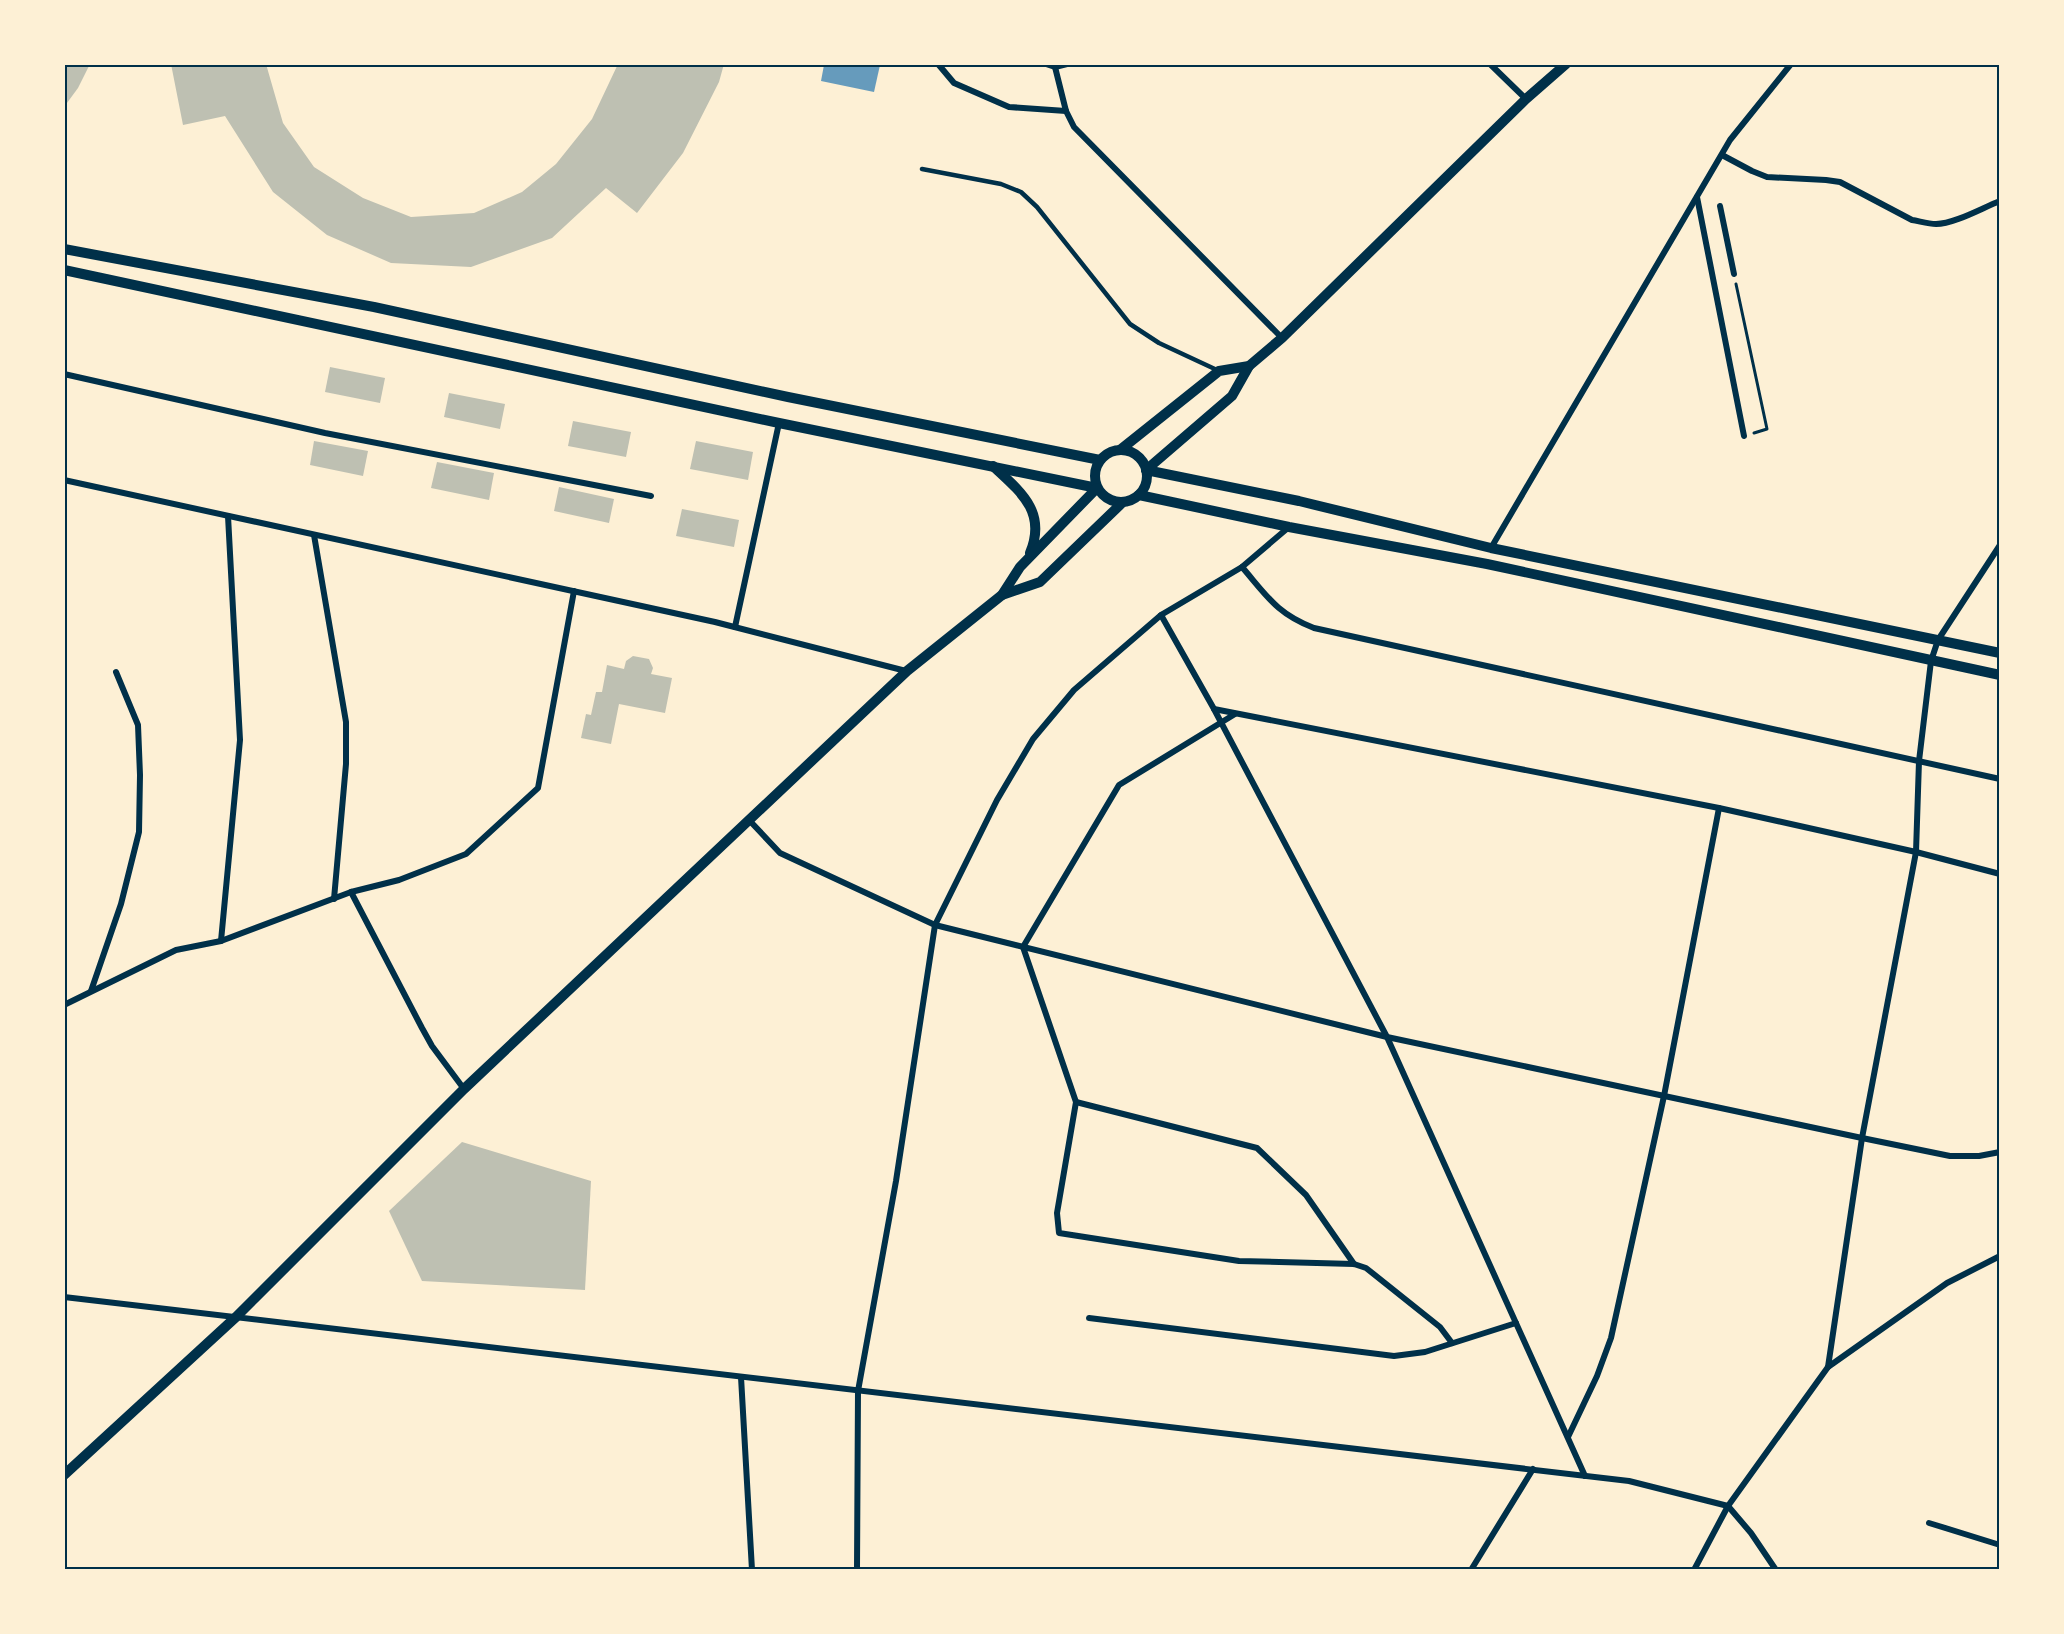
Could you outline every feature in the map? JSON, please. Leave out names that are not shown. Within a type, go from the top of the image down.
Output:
[{"type":"street","points":[[938,64],[954,83],[1009,107],[1066,111]]},
{"type":"street","points":[[1046,64],[1054,67],[1067,64]]},
{"type":"street","points":[[1490,64],[1526,99]]},
{"type":"street","points":[[1146,470],[1232,396],[1249,366],[1282,338],[1526,99],[1566,64]]},
{"type":"street","points":[[1491,548],[1730,140],[1791,64]]},
{"type":"street","points":[[1054,67],[1066,111],[1074,127],[1282,338]]},
{"type":"street","points":[[1722,155],[1767,177],[1840,182],[1912,220],[1924,223],[1946,222],[2000,201]]},
{"type":"street","points":[[1697,197],[1744,436]]},
{"type":"street","points":[[1720,206],[1734,274]]},
{"type":"street","points":[[64,249],[374,307],[788,397],[1100,460]]},
{"type":"street","points":[[64,270],[779,423],[1097,488]]},
{"type":"street","points":[[1122,503],[1109,500],[1097,488],[1094,475],[1100,460],[1106,454],[1120,450],[1219,371],[1249,366]]},
{"type":"street","points":[[64,374],[325,433],[651,496]]},
{"type":"street","points":[[735,627],[779,423]]},
{"type":"street","points":[[1002,595],[1040,582],[1122,503],[1139,495],[1146,483],[1146,470],[1138,456],[1120,450]]},
{"type":"street","points":[[993,466],[1018,490],[1031,509],[1037,526],[1036,540],[1028,559]]},
{"type":"street","points":[[1146,470],[1299,501],[1491,548],[2000,652]]},
{"type":"street","points":[[64,480],[735,627],[907,671]]},
{"type":"street","points":[[64,1475],[236,1317],[464,1089],[907,671],[1002,595],[1020,567],[1097,488]]},
{"type":"street","points":[[1139,495],[1289,527],[1487,564],[1931,662],[2000,675]]},
{"type":"street","points":[[221,941],[240,740],[228,516]]},
{"type":"street","points":[[857,1569],[858,1391],[897,1181],[935,925],[997,800],[1033,739],[1074,690],[1161,615],[1242,567],[1289,527]]},
{"type":"street","points":[[314,535],[346,722],[346,764],[334,899]]},
{"type":"street","points":[[1828,1367],[1862,1138],[1916,852],[1919,761],[1931,662],[1938,640],[2000,545]]},
{"type":"street","points":[[1242,567],[1278,609],[1293,620],[1314,628],[2000,779]]},
{"type":"street","points":[[64,1005],[176,950],[221,941],[351,892],[399,880],[466,854],[538,788],[574,591]]},
{"type":"street","points":[[1161,615],[1222,723],[1387,1037],[1585,1476]]},
{"type":"street","points":[[91,991],[120,904],[139,832],[138,725],[116,672]]},
{"type":"street","points":[[1214,709],[1719,808],[1916,852],[2000,874]]},
{"type":"street","points":[[1235,714],[1119,785],[1023,947],[1076,1102],[1057,1213],[1059,1233],[1239,1261],[1354,1264],[1366,1268],[1440,1326],[1452,1343]]},
{"type":"street","points":[[1568,1437],[1597,1376],[1611,1338],[1664,1096],[1719,808]]},
{"type":"street","points":[[749,820],[780,853],[935,925],[1387,1037],[1950,1156],[1979,1156],[2000,1152]]},
{"type":"street","points":[[351,892],[432,1046],[464,1089]]},
{"type":"street","points":[[1076,1102],[1257,1148],[1306,1195],[1354,1264]]},
{"type":"street","points":[[1694,1569],[1728,1506],[1828,1367],[1947,1283],[2000,1256]]},
{"type":"street","points":[[64,1297],[1629,1481],[1728,1506],[1751,1533],[1776,1569]]},
{"type":"street","points":[[1089,1318],[1394,1356],[1425,1352],[1516,1323]]},
{"type":"street","points":[[741,1377],[752,1569]]},
{"type":"street","points":[[1471,1569],[1533,1469]]},
{"type":"street","points":[[1929,1523],[2000,1545]]},
{"type":"lane","points":[[922,169],[1001,184],[1021,192],[1037,207],[1130,324],[1159,343],[1219,371]]},
{"type":"path","points":[[1734,274],[1767,429],[1744,436]]},
{"type":"water","points":[[824,65],[880,65],[874,92],[821,81]]},
{"type":"building","points":[[64,64],[90,64],[78,88],[64,107]]},
{"type":"building","points":[[171,64],[266,64],[283,123],[314,167],[363,198],[411,217],[474,213],[522,192],[556,164],[592,119],[618,64],[724,64],[719,82],[683,153],[637,213],[606,188],[552,238],[471,267],[391,263],[327,235],[273,192],[225,116],[183,125]]},
{"type":"building","points":[[330,367],[385,378],[380,403],[325,392]]},
{"type":"building","points":[[449,393],[505,404],[500,429],[444,417]]},
{"type":"building","points":[[573,421],[631,432],[626,457],[568,446]]},
{"type":"building","points":[[314,441],[368,451],[363,476],[310,465]]},
{"type":"building","points":[[696,441],[753,452],[748,480],[690,469]]},
{"type":"building","points":[[437,462],[494,473],[489,500],[431,488]]},
{"type":"building","points":[[559,487],[614,499],[609,523],[554,511]]},
{"type":"building","points":[[682,509],[739,520],[734,547],[676,536]]},
{"type":"building","points":[[633,656],[649,659],[653,668],[651,674],[672,678],[665,713],[619,704],[611,744],[581,738],[586,714],[591,715],[596,692],[602,692],[607,665],[624,669],[626,661]]},
{"type":"building","points":[[462,1142],[591,1181],[585,1290],[422,1281],[389,1211]]}]
